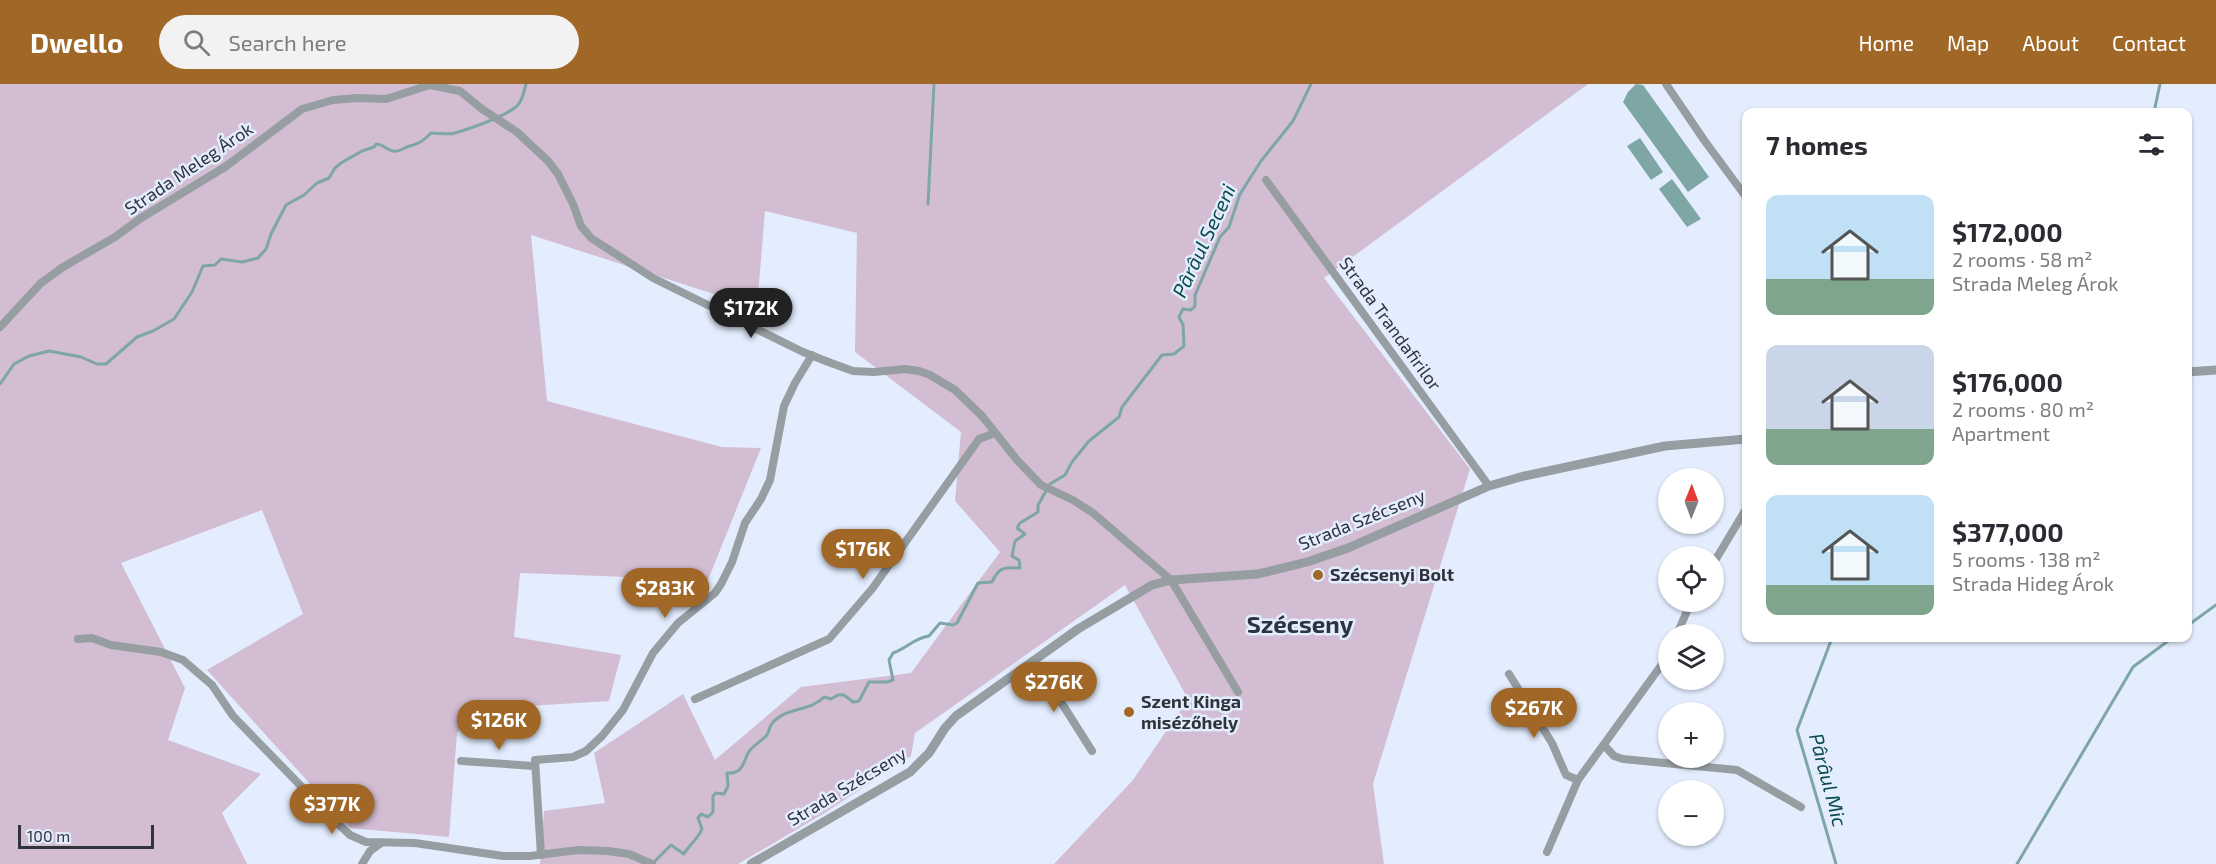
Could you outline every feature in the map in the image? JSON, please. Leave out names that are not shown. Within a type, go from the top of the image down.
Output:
[{"type":"street","points":[[1666,84],[1742,192]]},
{"type":"street","name":"Strada Meleg Árok","points":[[0,327],[41,283],[63,267],[115,237],[141,218],[225,166],[302,109],[333,100],[386,99],[430,85],[460,91],[517,132],[535,148],[558,174],[581,226],[598,244],[670,288],[812,355],[853,371],[874,372],[905,369],[930,375],[955,390],[982,416],[1028,473],[1047,490],[1073,500],[1093,513],[1171,580],[1238,692]]},
{"type":"street","name":"Strada Trandafirilor","points":[[1266,180],[1489,486]]},
{"type":"street","points":[[541,855],[534,766],[536,760],[573,757],[586,751],[602,736],[623,710],[653,653],[678,623],[715,593],[721,584],[745,523],[762,499],[770,480],[781,414],[795,383],[812,355]]},
{"type":"street","points":[[2192,372],[2216,370]]},
{"type":"street","points":[[695,699],[829,639],[872,589],[979,439],[995,433]]},
{"type":"street","name":"Strada Szécseny","points":[[751,864],[910,772],[928,753],[951,721],[1078,629],[1142,590],[1171,580],[1258,574],[1307,562],[1348,548],[1489,486],[1665,446],[1742,439]]},
{"type":"street","points":[[1724,546],[1742,516]]},
{"type":"street","points":[[78,639],[92,638],[111,645],[161,652],[183,660],[212,685],[233,716],[330,816],[350,835],[366,842],[415,843],[503,856],[608,850],[629,854],[651,864]]},
{"type":"street","points":[[1035,661],[1092,751]]},
{"type":"street","points":[[1547,852],[1578,780],[1658,670]]},
{"type":"street","points":[[1509,674],[1552,743],[1566,775],[1578,780]]},
{"type":"street","points":[[1604,745],[1614,756],[1623,759],[1737,770],[1801,807]]},
{"type":"street","points":[[461,761],[534,766]]},
{"type":"street","points":[[362,864],[370,851],[381,843]]},
{"type":"shaded area","points":[[0,84],[1588,84],[1324,278],[1470,469],[1373,784],[1384,864],[1054,864],[1133,780],[1188,699],[1125,585],[915,733],[911,756],[823,814],[738,864],[540,864],[544,811],[605,803],[594,753],[683,694],[715,760],[801,687],[911,673],[1000,552],[955,501],[961,432],[855,352],[857,233],[765,211],[757,308],[531,235],[547,401],[722,447],[761,448],[708,580],[520,573],[514,637],[621,655],[609,701],[482,709],[457,733],[449,837],[350,828],[207,670],[303,614],[262,510],[121,563],[185,688],[168,740],[261,774],[222,813],[247,864],[0,864]]},
{"type":"shaded area","points":[[1636,84],[1643,85],[1709,177],[1688,192],[1623,102],[1628,92]]},
{"type":"shaded area","points":[[1640,138],[1663,172],[1651,180],[1627,146]]},
{"type":"shaded area","points":[[1672,179],[1701,219],[1687,227],[1659,189]]},
{"type":"waterway","points":[[0,384],[14,364],[29,356],[49,351],[81,357],[97,364],[106,364],[137,337],[174,319],[192,292],[203,266],[215,265],[221,259],[242,262],[258,258],[266,249],[286,205],[304,195],[317,183],[329,178],[341,163],[376,144],[397,151],[420,142],[431,133],[453,134],[496,118],[517,106],[526,84]]},
{"type":"waterway","points":[[928,204],[934,84]]},
{"type":"waterway","name":"Pârâul Seceni","points":[[654,862],[671,845],[684,854],[702,829],[698,818],[701,814],[708,817],[713,812],[713,796],[716,793],[724,794],[728,786],[727,773],[739,770],[748,753],[766,736],[776,719],[789,712],[812,705],[824,697],[831,699],[844,695],[853,702],[859,701],[869,682],[893,680],[889,660],[893,653],[929,636],[940,623],[953,625],[957,623],[978,583],[992,582],[997,573],[1003,569],[1020,568],[1019,560],[1012,556],[1015,541],[1025,534],[1017,528],[1020,523],[1038,512],[1038,505],[1050,484],[1065,475],[1089,441],[1119,417],[1122,407],[1162,355],[1174,354],[1184,346],[1183,325],[1179,317],[1183,309],[1191,310],[1195,306],[1195,295],[1220,237],[1229,227],[1240,194],[1261,161],[1293,121],[1311,84]]},
{"type":"waterway","name":"Pârâul Mic","points":[[2155,108],[2160,84]]},
{"type":"waterway","points":[[2192,622],[2216,605]]},
{"type":"waterway","name":"Pârâul Mic","points":[[1830,642],[1797,730],[1836,864]]},
{"type":"waterway","points":[[2017,864],[2133,667],[2167,642]]},
{"type":"place","name":"Szécsenyi Bolt","points":[[1318,575]]},
{"type":"place","name":"Szent Kinga misézőhely","points":[[1129,712]]},
{"type":"district","name":"Szécseny","points":[[1300,625]]}]
